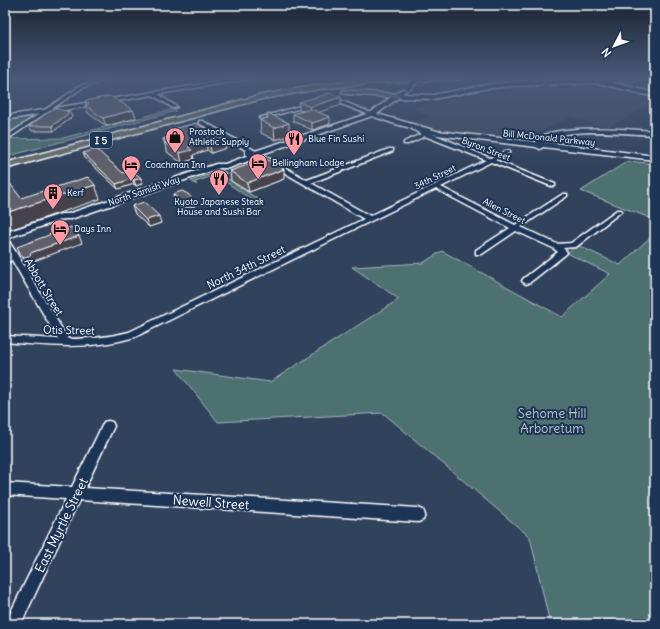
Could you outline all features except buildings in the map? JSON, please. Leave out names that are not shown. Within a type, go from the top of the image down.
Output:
[{"type":"highway","name":"I 5","points":[[5,160],[200,107]]},
{"type":"highway","name":"I 5","points":[[5,166],[199,118],[230,107]]},
{"type":"highway","points":[[199,118],[236,107]]},
{"type":"main road","points":[[5,118],[68,107]]},
{"type":"main road","name":"North Samish Way","points":[[6,239],[15,238],[67,220],[68,217],[219,166],[237,162],[254,156],[256,153],[372,114],[382,107]]},
{"type":"main road","name":"Bill McDonald Parkway","points":[[372,114],[414,128],[450,136],[655,159]]},
{"type":"main road","points":[[540,146],[540,142],[546,136],[560,132],[655,133]]},
{"type":"street","points":[[5,139],[51,107]]},
{"type":"street","points":[[261,118],[298,107]]},
{"type":"street","name":"Bill McDonald Parkway","points":[[353,107],[372,114]]},
{"type":"street","points":[[199,118],[370,219]]},
{"type":"street","name":"Byron Street","points":[[414,128],[425,134],[553,185]]},
{"type":"street","points":[[406,143],[425,134]]},
{"type":"street","points":[[306,182],[391,150]]},
{"type":"street","name":"34th Street","points":[[370,219],[507,152]]},
{"type":"street","name":"Allen Street","points":[[436,187],[516,228],[556,246],[563,252],[526,281]]},
{"type":"street","points":[[479,252],[565,195]]},
{"type":"street","points":[[556,246],[573,244],[619,211]]},
{"type":"street","name":"North 34th Street","points":[[132,335],[370,219]]},
{"type":"street","name":"Abbott Street","points":[[6,239],[13,254],[64,342]]},
{"type":"street","points":[[5,262],[13,254]]},
{"type":"street","name":"Otis Street","points":[[5,339],[98,343],[114,341],[132,335]]},
{"type":"street","name":"East Myrtle Street","points":[[13,624],[108,426]]},
{"type":"street","name":"Newell Street","points":[[5,489],[418,515]]},
{"type":"shaded area","points":[[644,107],[607,128],[570,117],[523,140],[444,131],[409,124],[431,116],[410,108]]},
{"type":"green space","points":[[173,109],[176,111],[5,157],[5,139],[63,138]]},
{"type":"green space","points":[[27,117],[32,118],[5,137],[5,121]]},
{"type":"green space","points":[[628,161],[655,164],[655,220],[581,191]]},
{"type":"green space","points":[[222,170],[227,173],[222,175],[259,200],[255,202],[216,175],[195,182],[197,185],[191,181]]},
{"type":"green space","name":"Sehome Hill Arboretum","points":[[655,233],[655,624],[550,624],[530,537],[383,413],[218,422],[176,369],[270,382],[399,299],[352,267],[423,263],[442,251],[562,317],[610,274],[567,253],[577,245],[620,265]]},
{"type":"place","name":"Prostock Athletic Supply","points":[[175,154]]},
{"type":"place","name":"Blue Fin Sushi","points":[[294,156]]},
{"type":"place","name":"Bellingham Lodge","points":[[258,180]]},
{"type":"place","name":"Coachman Inn","points":[[131,182]]},
{"type":"place","name":"Kyoto Japanese Steak House and Sushi Bar","points":[[219,196]]},
{"type":"place","name":"Kerf","points":[[53,210]]},
{"type":"place","name":"Days Inn","points":[[60,246]]}]
